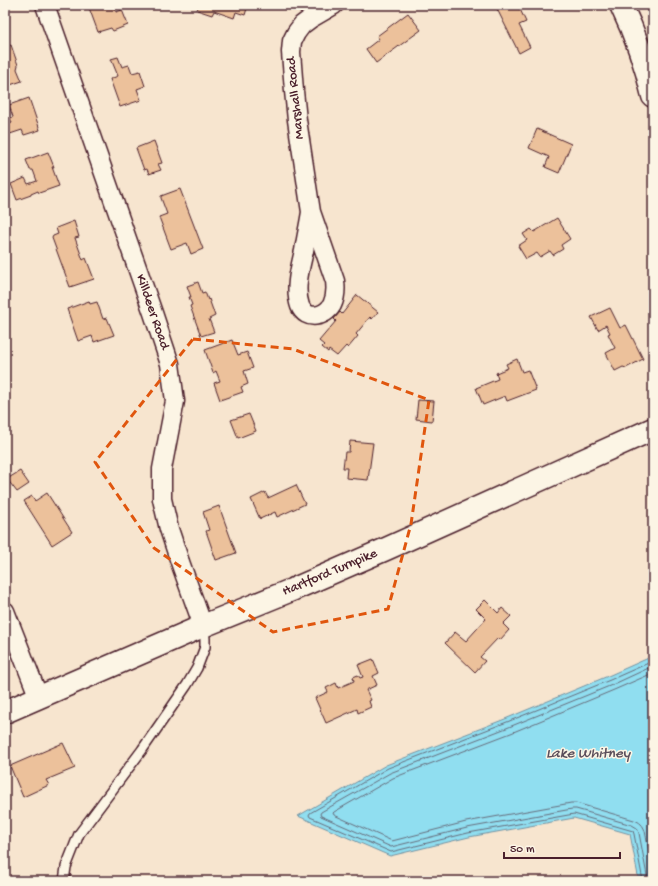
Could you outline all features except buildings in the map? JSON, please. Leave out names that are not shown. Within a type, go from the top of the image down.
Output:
[{"type":"main road","points":[[621,5],[642,55],[653,96]]},
{"type":"main road","name":"Hartford Turnpike","points":[[5,712],[386,549],[653,429]]},
{"type":"street","name":"Killdeer Road","points":[[45,5],[170,364],[175,401],[162,469],[162,499],[169,529],[203,626]]},
{"type":"street","name":"Marshall Road","points":[[311,212],[299,277],[299,299],[301,307],[305,313],[318,316],[331,306],[335,298],[335,281],[311,212],[297,120],[291,52],[292,41],[302,25],[334,5]]},
{"type":"street","points":[[5,611],[39,698]]},
{"type":"lane","points":[[64,881],[66,867],[80,834],[188,685],[197,668],[205,647],[203,626]]},
{"type":"highlighted area","points":[[193,339],[293,349],[429,400],[411,524],[388,609],[273,632],[154,548],[95,462]]},
{"type":"water","name":"Lake Whitney","points":[[653,656],[653,881],[639,881],[630,834],[574,818],[469,837],[390,856],[298,816],[386,765],[505,719]]}]
